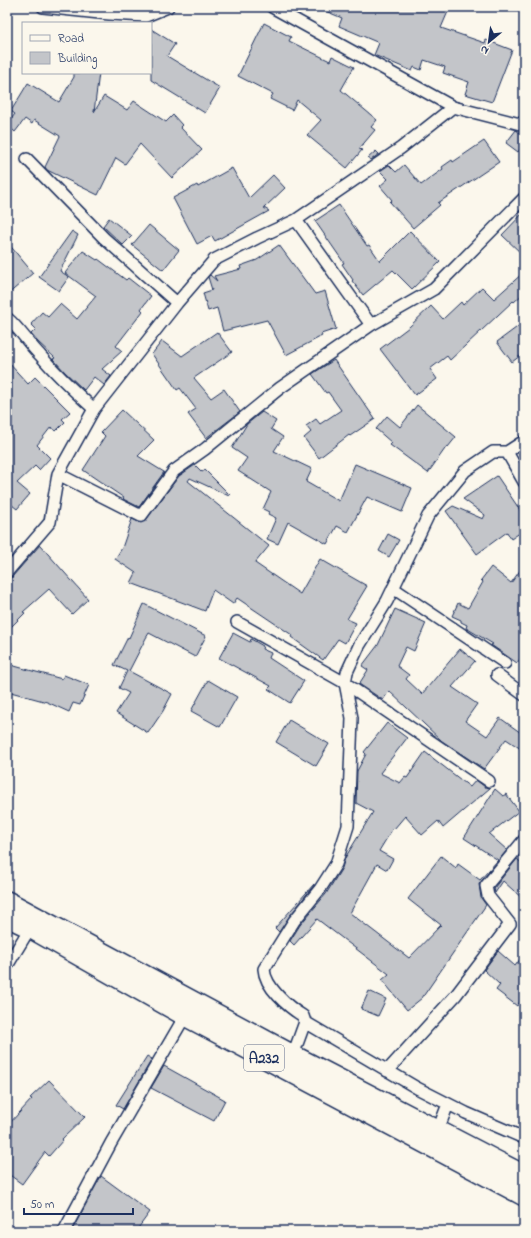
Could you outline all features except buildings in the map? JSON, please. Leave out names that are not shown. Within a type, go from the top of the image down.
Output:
[{"type":"highway","name":"A232","points":[[7,900],[293,1055],[358,1098],[524,1196]]},
{"type":"highway","name":"A232","points":[[7,917],[30,928],[185,1016],[358,1098],[438,1130],[524,1175]]},
{"type":"street","points":[[43,7],[109,14],[146,16],[168,7]]},
{"type":"street","points":[[272,7],[453,107],[524,125]]},
{"type":"street","points":[[7,572],[50,522],[58,474],[94,409],[177,303],[214,260],[296,220],[401,148],[453,107]]},
{"type":"street","points":[[27,159],[104,238],[177,303]]},
{"type":"street","points":[[58,474],[141,516],[174,471],[280,388],[371,324],[434,289],[524,198]]},
{"type":"street","points":[[296,220],[371,324]]},
{"type":"street","points":[[7,318],[18,328],[64,382],[94,409]]},
{"type":"street","points":[[293,1055],[305,1022],[303,1016],[290,1008],[268,984],[264,977],[264,969],[294,920],[320,889],[336,864],[348,826],[352,718],[345,683],[347,672],[359,646],[387,601],[428,516],[465,471],[493,452],[506,452],[524,441]]},
{"type":"street","points":[[506,452],[524,482]]},
{"type":"street","points":[[392,588],[505,663]]},
{"type":"street","points":[[237,622],[345,683],[489,781]]},
{"type":"street","points":[[497,675],[524,694]]},
{"type":"street","points":[[387,1071],[456,995],[510,924],[488,896],[486,886],[524,840]]},
{"type":"street","points":[[7,966],[30,928]]},
{"type":"street","points":[[64,1231],[110,1144],[185,1016]]},
{"type":"street","points":[[305,1022],[387,1071],[448,1104],[524,1138]]},
{"type":"street","points":[[438,1130],[448,1104]]}]
